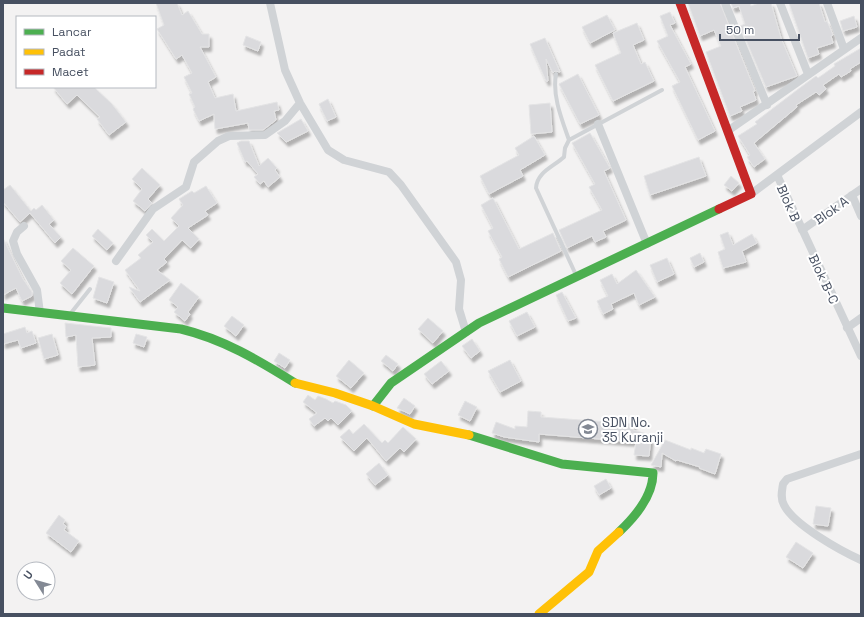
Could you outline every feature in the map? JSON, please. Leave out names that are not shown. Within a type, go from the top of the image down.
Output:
[{"type":"street","points":[[270,3],[286,70],[300,103],[328,150],[344,160],[389,172],[423,215],[443,247],[456,262],[461,280],[458,309],[466,332]]},
{"type":"street","points":[[680,3],[729,130],[751,194]]},
{"type":"street","points":[[725,3],[767,105]]},
{"type":"street","points":[[780,3],[808,74]]},
{"type":"street","points":[[827,3],[844,49]]},
{"type":"street","points":[[729,130],[767,105],[808,74],[861,38]]},
{"type":"street","points":[[116,262],[153,209],[186,187],[192,166],[198,158],[218,141],[229,136],[266,135],[285,121],[300,103]]},
{"type":"street","points":[[373,406],[391,383],[466,332],[502,312],[751,194],[861,112]]},
{"type":"street","points":[[598,124],[647,244]]},
{"type":"street","name":"Blok B","points":[[777,175],[802,230]]},
{"type":"street","name":"Blok A","points":[[802,230],[861,189]]},
{"type":"street","points":[[852,195],[861,216]]},
{"type":"street","points":[[24,226],[17,232],[13,240],[17,254],[37,290],[40,314]]},
{"type":"street","name":"Blok B-C","points":[[802,230],[847,328]]},
{"type":"street","points":[[3,308],[40,314],[181,329],[202,334],[250,355],[294,383],[335,393],[373,406],[414,424],[464,433],[562,464],[653,472],[653,482],[642,506],[622,530],[598,551],[589,572],[539,614]]},
{"type":"street","points":[[861,318],[847,328],[861,356]]},
{"type":"street","points":[[861,454],[787,480],[783,484],[781,498],[784,506],[810,531],[861,560]]},
{"type":"lane","points":[[556,74],[555,80],[558,107],[569,140]]},
{"type":"lane","points":[[577,277],[536,188],[536,180],[542,173],[564,157],[565,148],[569,140],[662,90]]},
{"type":"lane","points":[[68,316],[90,289]]},
{"type":"building","points":[[156,3],[177,3],[182,15],[188,11],[202,34],[209,34],[209,47],[200,47],[216,77],[208,82],[215,98],[233,94],[236,111],[277,102],[279,110],[274,111],[276,120],[263,130],[249,130],[248,123],[215,129],[214,114],[199,121],[193,109],[195,107],[189,94],[192,93],[184,77],[192,73],[182,55],[176,59],[157,29],[164,25]]},
{"type":"building","points":[[688,3],[720,3],[755,91],[753,91],[756,100],[740,107],[742,111],[730,116],[706,52],[721,46],[714,30],[700,36]]},
{"type":"building","points":[[731,3],[750,3],[751,6],[759,3],[771,3],[781,38],[797,76],[766,87],[740,26],[745,24],[739,6],[733,8]]},
{"type":"building","points":[[789,3],[819,3],[825,22],[827,21],[833,35],[831,36],[833,43],[817,48],[819,54],[808,58]]},
{"type":"building","points":[[670,12],[675,23],[670,25],[691,64],[685,67],[715,131],[698,140],[672,86],[680,82],[657,41],[668,36],[660,16]]},
{"type":"building","points":[[607,15],[615,30],[590,43],[582,27]]},
{"type":"building","points":[[854,16],[857,27],[843,31],[840,21]]},
{"type":"building","points":[[637,23],[644,40],[633,45],[641,64],[645,62],[654,81],[613,101],[595,65],[621,53],[613,33]]},
{"type":"building","points":[[246,36],[261,42],[258,51],[243,45]]},
{"type":"building","points":[[545,38],[560,72],[555,71],[553,73],[546,59],[548,81],[546,81],[530,44]]},
{"type":"building","points":[[861,48],[861,62],[850,69],[851,71],[841,77],[839,74],[823,85],[826,89],[819,95],[816,92],[796,105],[797,107],[754,143],[765,159],[754,167],[747,157],[750,155],[738,136],[757,124],[755,122],[816,76],[818,78],[835,66],[834,64]]},
{"type":"building","points":[[578,74],[599,115],[580,124],[559,84]]},
{"type":"building","points":[[54,88],[95,88],[112,104],[126,122],[109,135],[97,119],[100,117],[77,95],[67,104]]},
{"type":"building","points":[[328,99],[336,117],[327,121],[319,104]]},
{"type":"building","points":[[550,103],[552,132],[531,134],[529,105]]},
{"type":"building","points":[[301,119],[308,131],[286,142],[277,133]]},
{"type":"building","points":[[590,133],[610,168],[604,171],[626,220],[603,231],[606,237],[595,242],[592,236],[567,248],[559,230],[602,210],[589,187],[595,184],[572,143]]},
{"type":"building","points":[[534,136],[545,155],[520,170],[523,176],[489,194],[480,176],[519,155],[515,148]]},
{"type":"building","points":[[241,141],[249,141],[259,166],[268,158],[277,168],[275,170],[280,177],[268,187],[264,181],[260,184],[254,177],[258,174],[247,161],[245,162],[237,143]]},
{"type":"building","points":[[699,157],[706,176],[650,195],[644,176]]},
{"type":"building","points":[[142,168],[160,185],[148,199],[152,203],[145,211],[133,201],[142,189],[132,179]]},
{"type":"building","points":[[731,176],[739,183],[732,191],[724,185]]},
{"type":"building","points":[[10,185],[31,211],[34,208],[36,210],[42,205],[54,220],[49,224],[61,237],[55,243],[30,213],[20,222],[3,202],[3,190]]},
{"type":"building","points":[[206,186],[217,203],[205,211],[208,215],[188,228],[199,239],[191,248],[182,240],[164,259],[167,262],[157,270],[170,280],[140,302],[129,287],[140,291],[125,270],[141,258],[138,255],[153,242],[146,235],[152,229],[164,241],[179,226],[171,218],[183,205],[179,199],[192,191],[194,193]]},
{"type":"building","points":[[493,198],[519,249],[553,233],[561,251],[508,277],[499,259],[502,257],[488,231],[493,228],[481,205]]},
{"type":"building","points":[[98,229],[113,243],[107,250],[92,236]]},
{"type":"building","points":[[728,232],[733,245],[752,234],[757,243],[742,251],[746,262],[723,268],[718,252],[725,249],[720,235]]},
{"type":"building","points":[[3,238],[23,279],[32,292],[32,296],[22,301],[16,288],[3,295]]},
{"type":"building","points":[[73,248],[94,266],[72,294],[60,283],[71,270],[61,261]]},
{"type":"building","points":[[700,253],[704,262],[694,267],[690,258]]},
{"type":"building","points":[[667,258],[674,274],[657,282],[650,265]]},
{"type":"building","points":[[636,270],[655,297],[639,305],[634,293],[611,304],[613,309],[603,314],[597,301],[608,296],[600,280],[612,274],[617,284]]},
{"type":"building","points":[[99,277],[114,282],[107,303],[93,298]]},
{"type":"building","points":[[181,283],[199,297],[188,312],[190,314],[185,321],[174,312],[178,307],[169,300]]},
{"type":"building","points":[[562,292],[576,318],[568,321],[556,295]]},
{"type":"building","points":[[527,312],[535,327],[517,336],[509,321]]},
{"type":"building","points":[[232,316],[244,325],[236,336],[224,326]]},
{"type":"building","points":[[428,318],[443,331],[433,343],[418,329]]},
{"type":"building","points":[[65,323],[111,328],[111,337],[92,338],[95,365],[78,367],[76,335],[66,337]]},
{"type":"building","points":[[25,327],[27,333],[32,331],[36,343],[21,348],[18,340],[3,344],[3,334]]},
{"type":"building","points":[[52,334],[58,355],[44,359],[38,338]]},
{"type":"building","points":[[136,334],[147,337],[144,347],[133,343]]},
{"type":"building","points":[[472,339],[480,351],[471,358],[462,346]]},
{"type":"building","points":[[279,353],[290,360],[285,368],[274,361]]},
{"type":"building","points":[[386,355],[398,364],[393,371],[381,361]]},
{"type":"building","points":[[349,360],[364,373],[351,388],[336,376]]},
{"type":"building","points":[[510,360],[521,381],[500,392],[488,371]]},
{"type":"building","points":[[441,361],[449,371],[432,384],[424,374]]},
{"type":"building","points":[[308,395],[315,400],[318,396],[333,403],[335,401],[346,405],[352,411],[338,425],[331,418],[328,421],[325,418],[314,426],[309,419],[317,413],[303,402]]},
{"type":"building","points":[[404,398],[415,406],[410,414],[397,408]]},
{"type":"building","points":[[465,401],[477,407],[470,421],[458,415]]},
{"type":"building","points":[[528,411],[541,412],[541,417],[634,424],[633,430],[651,435],[649,456],[634,455],[636,442],[539,434],[539,442],[504,437],[492,433],[496,422],[515,429],[515,426],[527,427]]},
{"type":"building","points":[[364,424],[382,443],[385,440],[388,443],[403,427],[416,439],[404,452],[400,448],[386,461],[367,438],[354,451],[340,437],[349,429],[353,434]]},
{"type":"building","points":[[665,440],[691,450],[691,448],[704,453],[706,449],[721,454],[715,474],[699,468],[700,467],[677,460],[676,461],[662,453],[661,467],[651,465]]},
{"type":"building","points":[[379,463],[388,475],[375,485],[366,474]]},
{"type":"building","points":[[606,479],[611,488],[599,495],[594,486]]},
{"type":"building","points":[[816,506],[831,508],[828,526],[813,524]]},
{"type":"building","points":[[59,515],[65,520],[63,524],[66,526],[64,530],[79,541],[71,552],[46,533]]},
{"type":"building","points":[[796,542],[813,553],[803,568],[786,557]]},
{"type":"traffic: fast","points":[[373,406],[391,383],[479,323],[719,209]]},
{"type":"traffic: fast","points":[[3,308],[181,329],[226,344],[254,358],[295,383]]},
{"type":"traffic: fast","points":[[469,435],[562,464],[653,473],[650,490],[642,506],[619,532]]},
{"type":"traffic: slow","points":[[295,383],[335,393],[373,406],[414,424],[469,435]]},
{"type":"traffic: slow","points":[[539,614],[589,572],[598,551],[619,532]]},
{"type":"traffic: jam","points":[[680,3],[751,194],[719,209]]},
{"type":"place","name":"SDN No. 35 Kuranji","points":[[588,429]]}]
